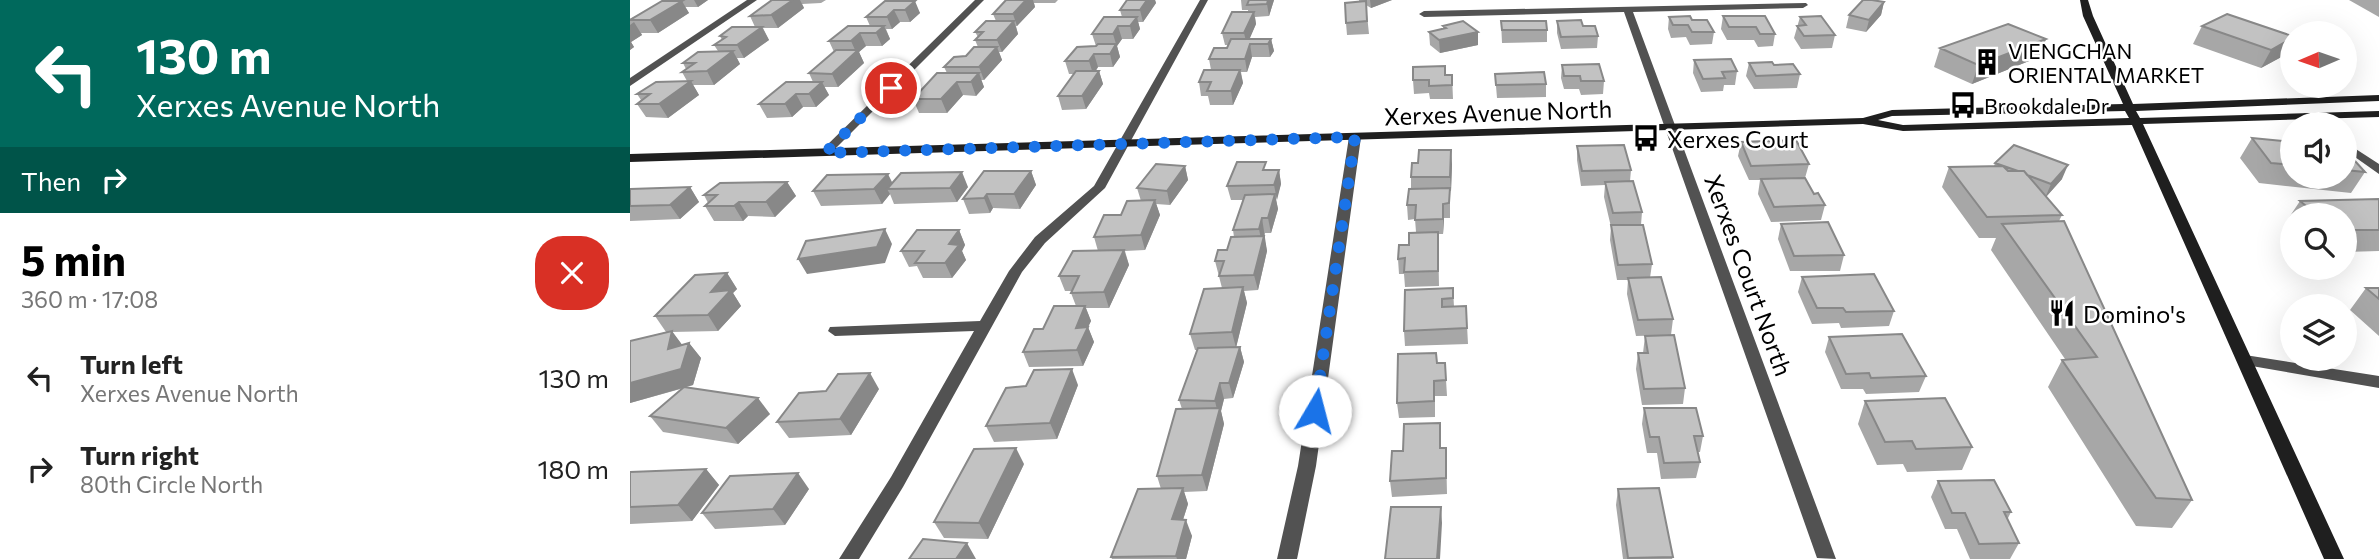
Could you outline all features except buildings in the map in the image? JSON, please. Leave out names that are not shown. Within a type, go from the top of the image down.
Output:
[{"type":"street","points":[[630,83],[753,0]]},
{"type":"street","points":[[825,153],[980,0]]},
{"type":"street","points":[[849,559],[897,482],[1016,271],[1040,240],[1099,188],[1204,0]]},
{"type":"street","points":[[2084,0],[2088,16],[2131,114],[2334,559]]},
{"type":"street","points":[[1424,14],[1803,5]]},
{"type":"street","name":"Xerxes Court North","points":[[1627,9],[1827,558]]},
{"type":"street","name":"Xerxes Avenue North","points":[[630,158],[1863,121],[1903,128],[2379,97]]},
{"type":"street","name":"Xerxes Avenue North","points":[[2131,114],[2280,116]]},
{"type":"street","name":"Xerxes Avenue North","points":[[2357,115],[2379,114]]},
{"type":"street","points":[[1287,559],[1307,466],[1355,137]]},
{"type":"street","points":[[2357,154],[2379,170]]},
{"type":"street","points":[[835,331],[984,326]]},
{"type":"street","points":[[2245,360],[2379,382]]},
{"type":"place","name":"VIENGCHAN ORIENTAL MARKET","points":[[1987,62]]},
{"type":"place","name":"Brookdale Dr","points":[[1963,105]]},
{"type":"place","name":"Xerxes Court","points":[[1646,138]]},
{"type":"place","name":"Domino's","points":[[2062,313]]},
{"type":"route","points":[[891,88],[825,153],[1355,137],[1315,411]]}]
